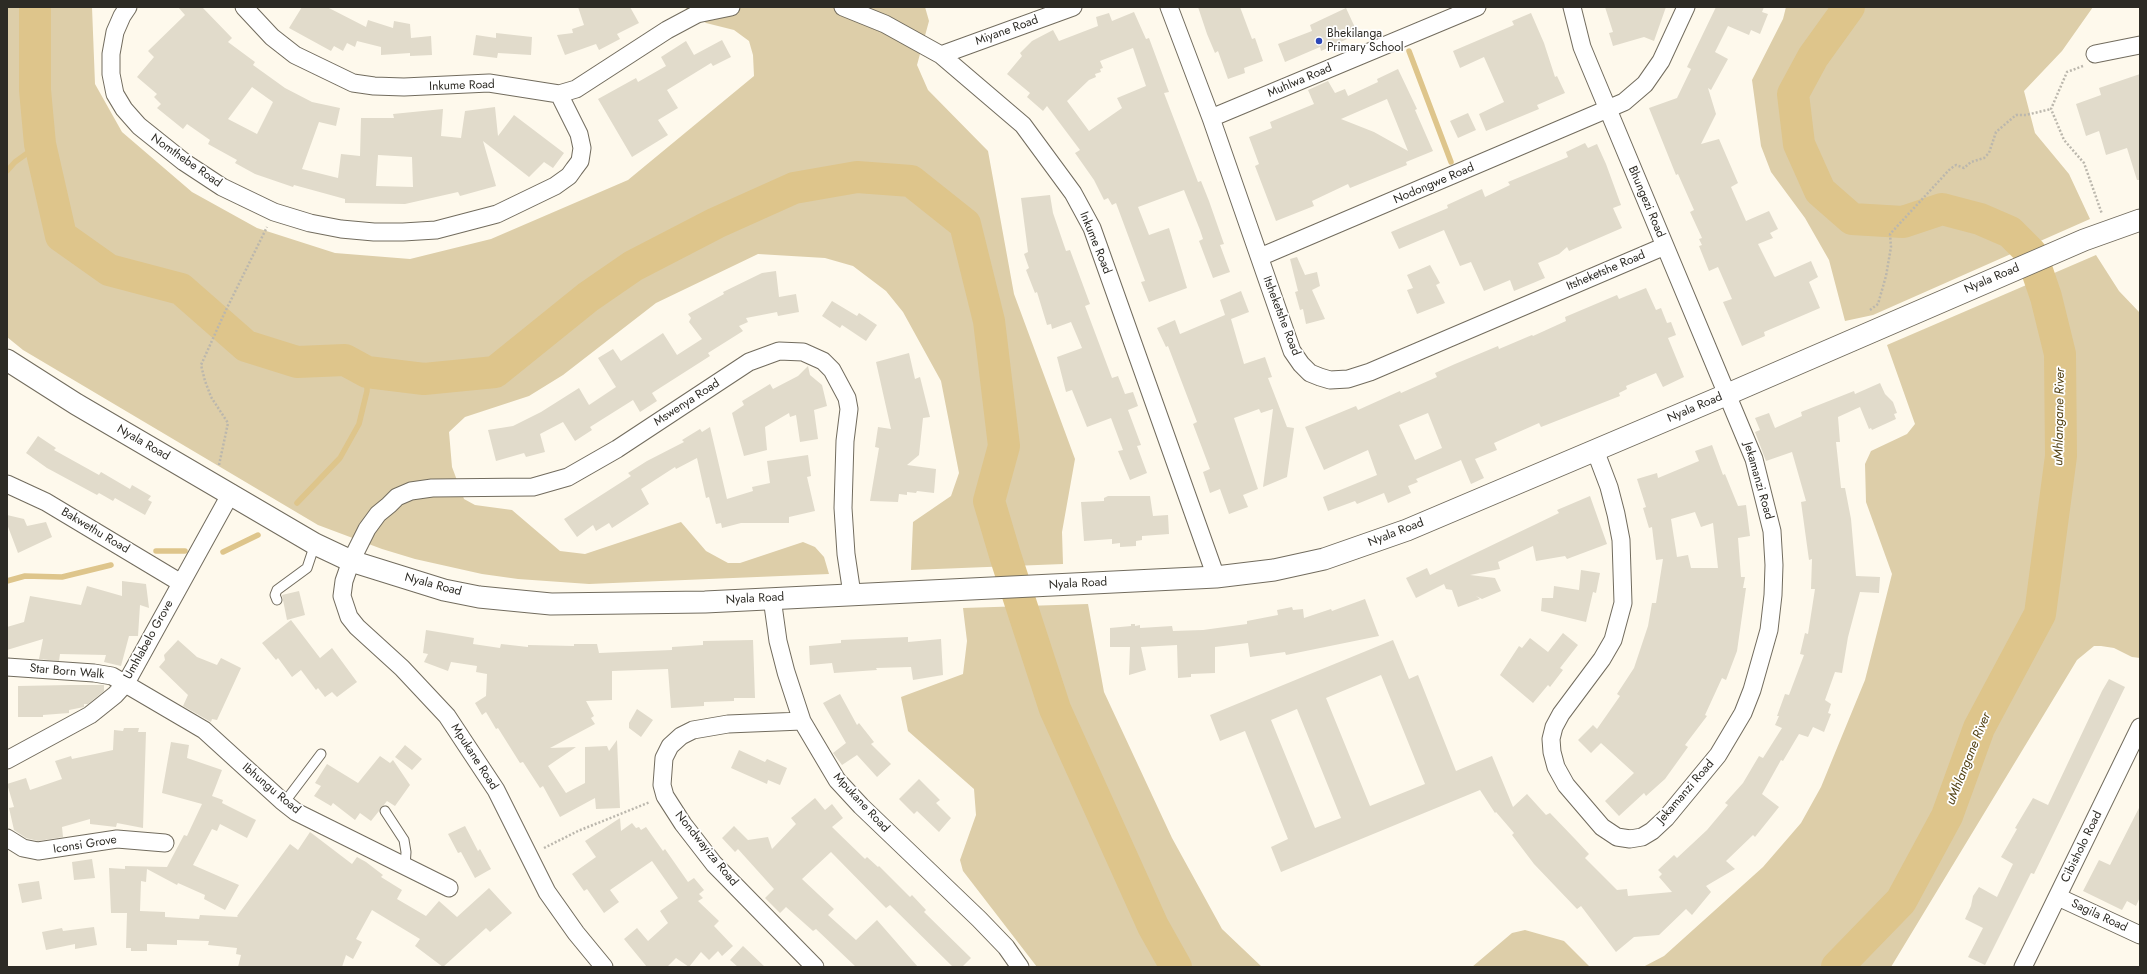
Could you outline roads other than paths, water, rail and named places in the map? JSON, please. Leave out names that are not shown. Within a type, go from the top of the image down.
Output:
[{"type":"street","name":"Nomthebe Road","points":[[128,7],[115,32],[111,54],[111,74],[115,94],[124,109],[138,126],[184,162],[222,187],[274,212],[310,223],[341,229],[403,232],[436,230],[497,214],[555,186],[569,176],[580,161],[582,148],[579,134],[559,94]]},
{"type":"street","name":"Inkume Road","points":[[244,7],[272,37],[295,55],[353,83],[374,86],[404,87],[489,83],[559,94],[576,89],[667,30],[697,14],[731,7]]},
{"type":"street","name":"Inkume Road","points":[[843,7],[885,24],[941,55],[1022,125],[1074,193],[1092,228],[1216,577]]},
{"type":"street","name":"Miyane Road","points":[[941,55],[1073,7]]},
{"type":"street","name":"Itsheketshe Road","points":[[1169,7],[1211,118],[1292,351],[1300,364],[1310,373],[1330,380],[1348,379],[1370,372],[1665,246]]},
{"type":"street","name":"Muhlwa Road","points":[[1211,118],[1477,7]]},
{"type":"street","name":"Bhungezi Road","points":[[1572,7],[1582,47],[1728,394]]},
{"type":"street","name":"Nodongwe Road","points":[[1260,257],[1624,102],[1645,84],[1661,60],[1686,7]]},
{"type":"street","points":[[2091,59],[2140,45]]},
{"type":"street","name":"Nyala Road","points":[[7,360],[76,404],[231,493],[315,544],[351,561],[444,590],[510,600],[583,604],[772,598],[1216,577],[1295,566],[1351,551],[1407,530],[1728,394],[1874,319],[2140,220]]},
{"type":"street","name":"Mswenya Road","points":[[351,561],[367,530],[378,514],[397,497],[411,491],[432,488],[532,487],[568,477],[617,448],[749,362],[779,351],[791,350],[813,355],[823,361],[832,370],[847,398],[849,410],[845,441],[843,508],[846,554],[852,594]]},
{"type":"street","name":"Jekamanzi Road","points":[[1595,450],[1609,487],[1619,527],[1623,604],[1613,640],[1602,659],[1561,714],[1554,727],[1551,739],[1552,752],[1556,767],[1566,785],[1602,827],[1617,837],[1630,839],[1642,837],[1652,831],[1666,818],[1718,755],[1747,702],[1769,630],[1774,580],[1772,531],[1754,459],[1728,394]]},
{"type":"street","name":"Bakwethu Road","points":[[7,484],[46,502],[181,583]]},
{"type":"street","name":"Umhlabelo Grove","points":[[7,760],[90,715],[115,695],[126,683],[231,493]]},
{"type":"street","name":"Mpukane Road","points":[[351,561],[344,581],[342,596],[348,617],[356,627],[402,668],[447,716],[496,790],[547,892],[576,933],[604,967]]},
{"type":"street","name":"Mpukane Road","points":[[772,598],[778,641],[802,721],[836,780],[861,806],[984,924],[1006,947],[1020,967]]},
{"type":"street","name":"Star Born Walk","points":[[7,667],[105,674],[126,683]]},
{"type":"street","name":"Ibhungu Road","points":[[126,683],[204,730],[284,803],[312,821],[449,888]]},
{"type":"street","name":"Nondwayiza Road","points":[[802,721],[728,724],[692,730],[681,736],[670,746],[664,758],[661,774],[662,785],[666,796],[683,824],[714,864],[815,967]]},
{"type":"street","name":"Cibisholo Road","points":[[2023,967],[2140,727]]},
{"type":"street","name":"Iconsi Grove","points":[[7,838],[23,848],[38,851],[117,839],[165,843]]},
{"type":"street","name":"Sagila Road","points":[[2058,897],[2140,935]]},
{"type":"lane","points":[[277,600],[275,595],[277,590],[307,568],[315,544]]},
{"type":"lane","points":[[284,803],[321,754]]},
{"type":"lane","points":[[385,811],[404,840],[406,852],[405,866]]},
{"type":"waterway","points":[[35,7],[35,90],[40,144],[61,236],[109,270],[181,289],[246,346],[297,362],[345,360],[367,372],[424,379],[495,372],[588,297],[633,266],[716,223],[794,188],[857,177],[911,181],[965,224],[989,321],[1004,446],[989,501],[1055,709],[1153,926],[1176,967]]},
{"type":"waterway","name":"uMhlangane River","points":[[1837,967],[1901,901],[1947,816],[1979,728],[2040,614],[2061,456],[2060,354],[2046,297],[2031,253],[2010,232],[1980,219],[1942,209],[1903,222],[1852,219],[1820,191],[1799,144],[1793,94],[1813,57],[1849,7]]},
{"type":"waterway","points":[[1409,51],[1451,162]]},
{"type":"waterway","points":[[7,171],[15,162],[40,144]]},
{"type":"waterway","points":[[297,503],[340,458],[359,424],[367,391],[367,372]]},
{"type":"waterway","points":[[223,552],[258,535]]},
{"type":"waterway","points":[[156,551],[185,551]]},
{"type":"waterway","points":[[7,581],[25,576],[62,577],[111,565]]},
{"type":"place","name":"Bhekilanga Primary School","points":[[1319,41]]}]
